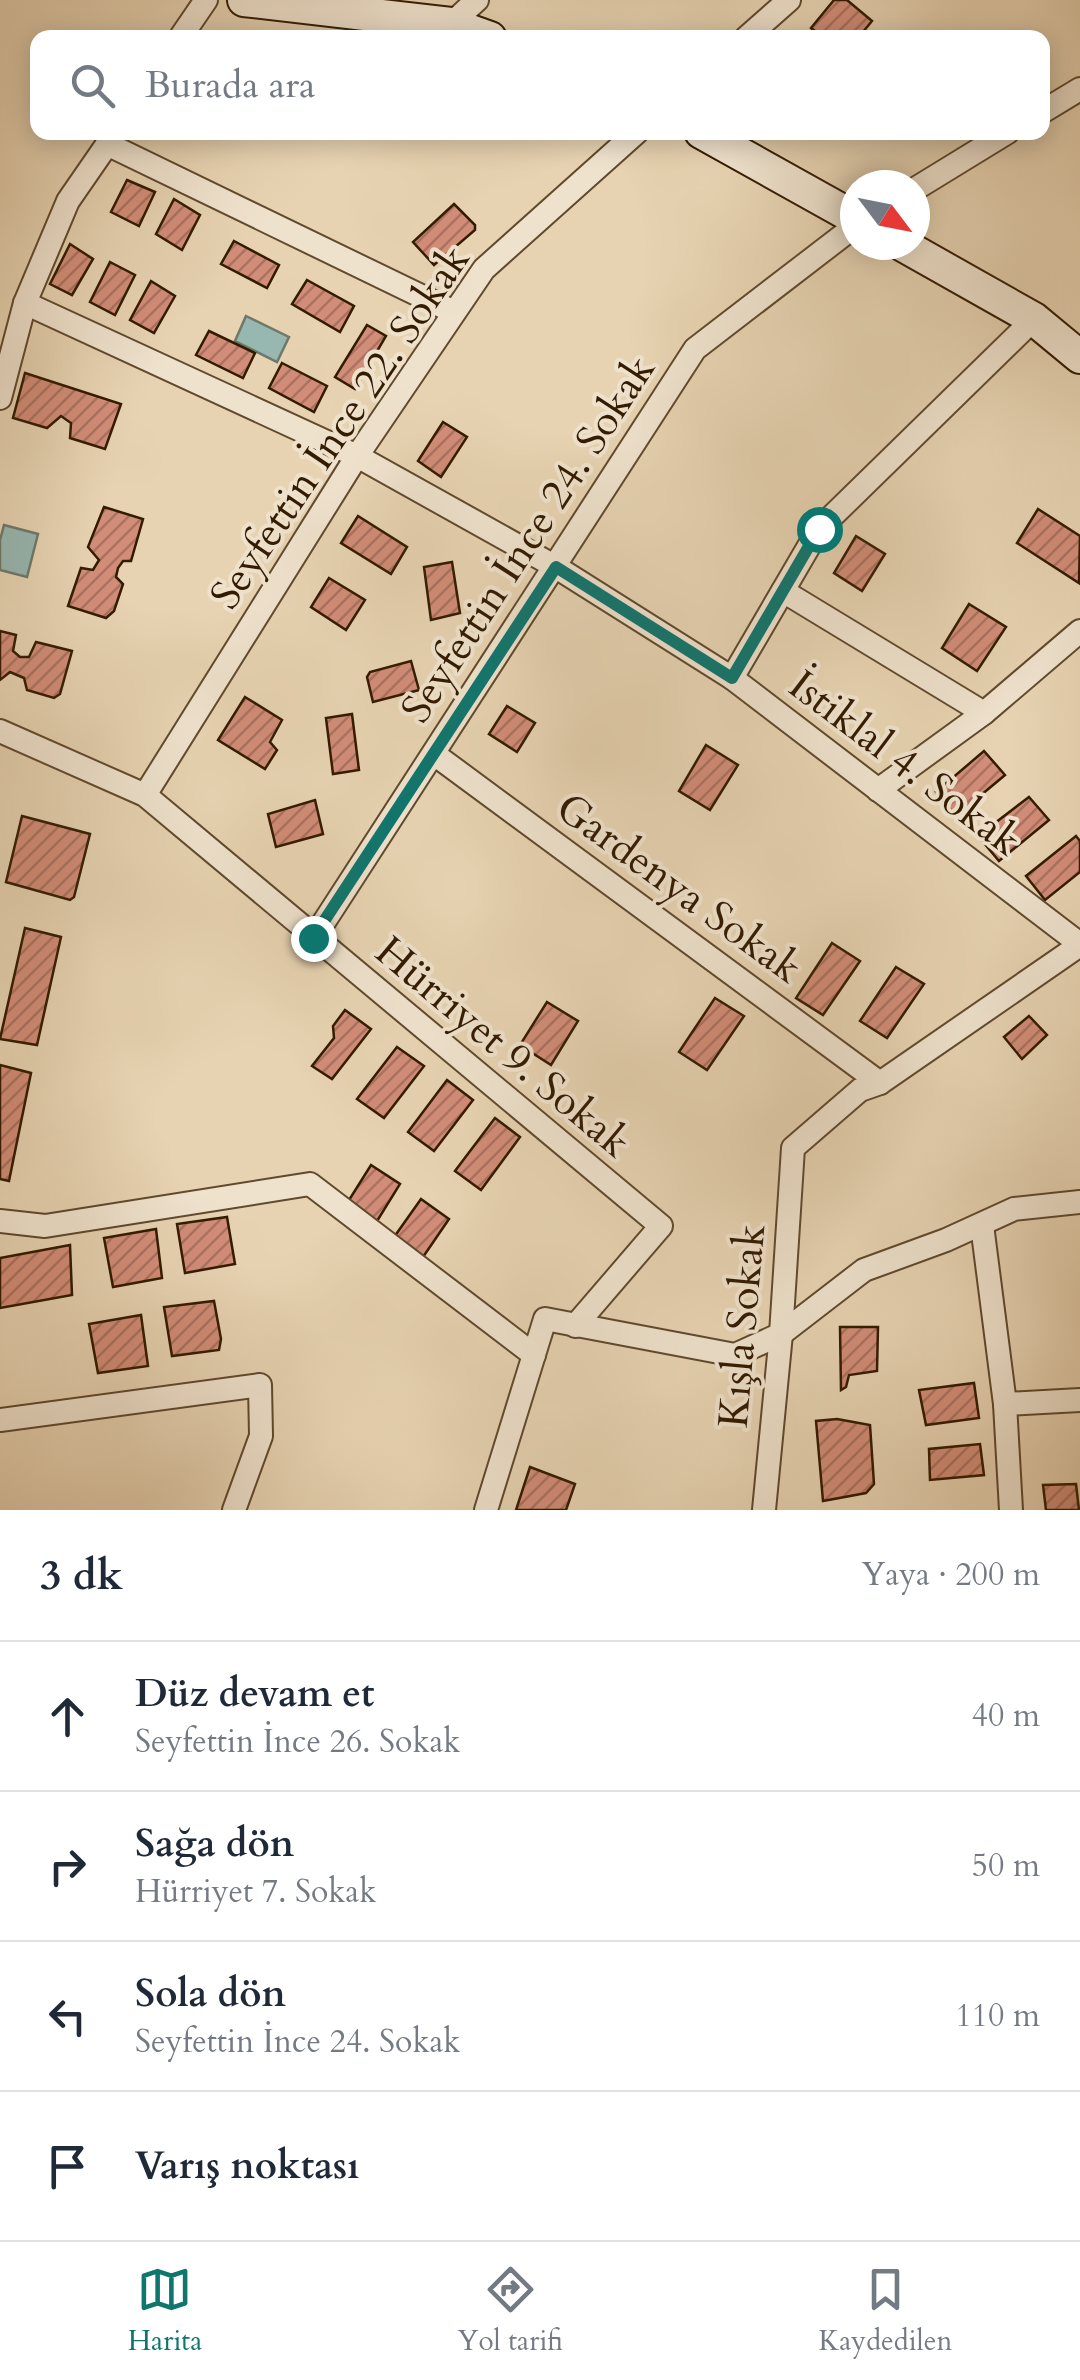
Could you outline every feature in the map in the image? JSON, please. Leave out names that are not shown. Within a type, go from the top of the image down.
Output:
[{"type":"main road","points":[[244,0],[451,24],[468,30]]},
{"type":"main road","points":[[716,140],[840,210]]},
{"type":"main road","points":[[930,260],[1034,319],[1078,353]]},
{"type":"street","points":[[185,30],[206,0]]},
{"type":"street","points":[[451,24],[476,0]]},
{"type":"street","points":[[755,30],[789,0]]},
{"type":"street","points":[[1050,107],[1080,89]]},
{"type":"street","points":[[0,398],[26,303],[68,201],[110,140]]},
{"type":"street","points":[[115,140],[454,312]]},
{"type":"street","name":"Seyfettin İnce 22. Sokak","points":[[144,795],[357,456],[484,269],[628,140]]},
{"type":"street","points":[[930,179],[995,140]]},
{"type":"street","name":"Seyfettin İnce 24. Sokak","points":[[313,938],[695,350],[840,238]]},
{"type":"street","name":"İstiklal 4. Sokak","points":[[26,303],[357,456],[556,567],[732,678],[1080,945]]},
{"type":"street","points":[[732,678],[819,529],[1034,319]]},
{"type":"street","points":[[783,591],[984,714]]},
{"type":"street","points":[[878,790],[984,714],[1080,631]]},
{"type":"street","name":"Hürriyet 9. Sokak","points":[[0,731],[144,795],[661,1226],[574,1326]]},
{"type":"street","name":"Gardenya Sokak","points":[[434,754],[880,1083]]},
{"type":"street","points":[[880,1083],[1080,945]]},
{"type":"street","name":"Kışla Sokak","points":[[764,1510],[782,1334],[793,1148],[860,1090],[880,1083]]},
{"type":"street","points":[[0,1222],[46,1226],[310,1184],[534,1355]]},
{"type":"street","points":[[486,1510],[545,1319],[735,1354],[782,1334],[864,1270],[1014,1209],[1080,1202]]},
{"type":"street","points":[[982,1225],[1005,1404],[1011,1510]]},
{"type":"street","points":[[0,1420],[260,1385],[261,1436],[234,1510]]},
{"type":"street","points":[[1005,1404],[1080,1400]]},
{"type":"water","points":[[246,316],[289,337],[277,362],[235,341]]},
{"type":"water","points":[[4,525],[38,534],[27,577],[0,570]]},
{"type":"building","points":[[834,0],[847,0],[872,21],[865,30],[811,28]]},
{"type":"building","points":[[127,180],[155,192],[139,226],[111,212]]},
{"type":"building","points":[[174,199],[200,215],[182,250],[156,234]]},
{"type":"building","points":[[454,204],[475,225],[475,230],[434,265],[413,242]]},
{"type":"building","points":[[234,241],[279,265],[267,288],[221,264]]},
{"type":"building","points":[[70,244],[93,259],[72,295],[50,284]]},
{"type":"building","points":[[110,262],[135,275],[115,315],[90,302]]},
{"type":"building","points":[[307,280],[354,306],[340,332],[292,304]]},
{"type":"building","points":[[151,281],[175,296],[154,333],[130,320]]},
{"type":"building","points":[[367,325],[386,336],[355,389],[335,377]]},
{"type":"building","points":[[209,331],[255,353],[243,378],[196,355]]},
{"type":"building","points":[[282,363],[327,386],[314,412],[269,388]]},
{"type":"building","points":[[25,373],[121,404],[105,449],[70,438],[71,423],[61,416],[47,428],[13,418]]},
{"type":"building","points":[[443,422],[467,437],[441,477],[418,461]]},
{"type":"building","points":[[104,507],[143,519],[131,561],[123,561],[118,568],[116,577],[123,584],[114,611],[106,618],[68,606],[81,568],[93,570],[99,560],[88,547]]},
{"type":"building","points":[[1038,509],[1080,536],[1079,583],[1017,543]]},
{"type":"building","points":[[358,516],[407,547],[391,574],[341,543]]},
{"type":"building","points":[[856,536],[885,554],[862,591],[834,573]]},
{"type":"building","points":[[452,562],[460,613],[431,620],[424,567]]},
{"type":"building","points":[[329,578],[365,600],[346,630],[311,607]]},
{"type":"building","points":[[969,604],[1006,627],[977,671],[942,648]]},
{"type":"building","points":[[0,631],[16,635],[13,651],[20,657],[29,657],[36,642],[72,651],[60,694],[54,698],[27,690],[24,678],[10,672],[0,680]]},
{"type":"building","points":[[411,661],[419,690],[373,702],[367,677],[370,672]]},
{"type":"building","points":[[245,697],[282,720],[270,742],[277,750],[265,769],[218,740]]},
{"type":"building","points":[[507,706],[535,723],[517,752],[489,734]]},
{"type":"building","points":[[352,714],[359,770],[333,774],[326,718]]},
{"type":"building","points":[[706,745],[738,765],[710,810],[679,791]]},
{"type":"building","points":[[984,751],[1005,775],[956,816],[936,792]]},
{"type":"building","points":[[1029,797],[1049,820],[999,861],[978,836]]},
{"type":"building","points":[[315,800],[323,834],[276,847],[268,814]]},
{"type":"building","points":[[22,816],[90,834],[70,900],[6,882]]},
{"type":"building","points":[[1076,836],[1080,841],[1080,872],[1045,900],[1026,876]]},
{"type":"building","points":[[25,928],[61,937],[37,1045],[0,1039]]},
{"type":"building","points":[[832,943],[860,961],[823,1015],[796,998]]},
{"type":"building","points":[[896,967],[924,984],[887,1038],[860,1021]]},
{"type":"building","points":[[715,998],[744,1016],[707,1070],[679,1052]]},
{"type":"building","points":[[547,1002],[578,1021],[551,1065],[520,1045]]},
{"type":"building","points":[[345,1010],[371,1029],[332,1079],[312,1066],[334,1038],[333,1026]]},
{"type":"building","points":[[1029,1016],[1047,1035],[1022,1059],[1004,1037]]},
{"type":"building","points":[[397,1047],[424,1066],[384,1118],[357,1099]]},
{"type":"building","points":[[0,1065],[31,1073],[9,1181],[0,1179]]},
{"type":"building","points":[[447,1080],[473,1100],[434,1151],[408,1132]]},
{"type":"building","points":[[495,1118],[520,1137],[481,1190],[455,1171]]},
{"type":"building","points":[[371,1165],[400,1184],[374,1226],[344,1208]]},
{"type":"building","points":[[421,1199],[449,1219],[421,1260],[392,1240]]},
{"type":"building","points":[[227,1217],[235,1264],[185,1273],[177,1224]]},
{"type":"building","points":[[156,1229],[162,1278],[113,1287],[104,1238]]},
{"type":"building","points":[[70,1245],[72,1295],[0,1308],[0,1258]]},
{"type":"building","points":[[214,1301],[221,1339],[219,1350],[172,1356],[164,1307]]},
{"type":"building","points":[[141,1315],[148,1366],[98,1373],[89,1324]]},
{"type":"building","points":[[840,1327],[878,1327],[877,1371],[849,1375],[841,1390]]},
{"type":"building","points":[[974,1383],[979,1418],[926,1425],[919,1390]]},
{"type":"building","points":[[837,1419],[870,1425],[874,1484],[866,1493],[823,1501],[816,1421]]},
{"type":"building","points":[[980,1444],[984,1475],[930,1480],[929,1449]]},
{"type":"building","points":[[530,1467],[575,1484],[566,1510],[516,1510]]},
{"type":"building","points":[[1076,1484],[1079,1510],[1046,1510],[1043,1485]]},
{"type":"route","points":[[313,938],[556,567],[732,678],[819,529]]}]
